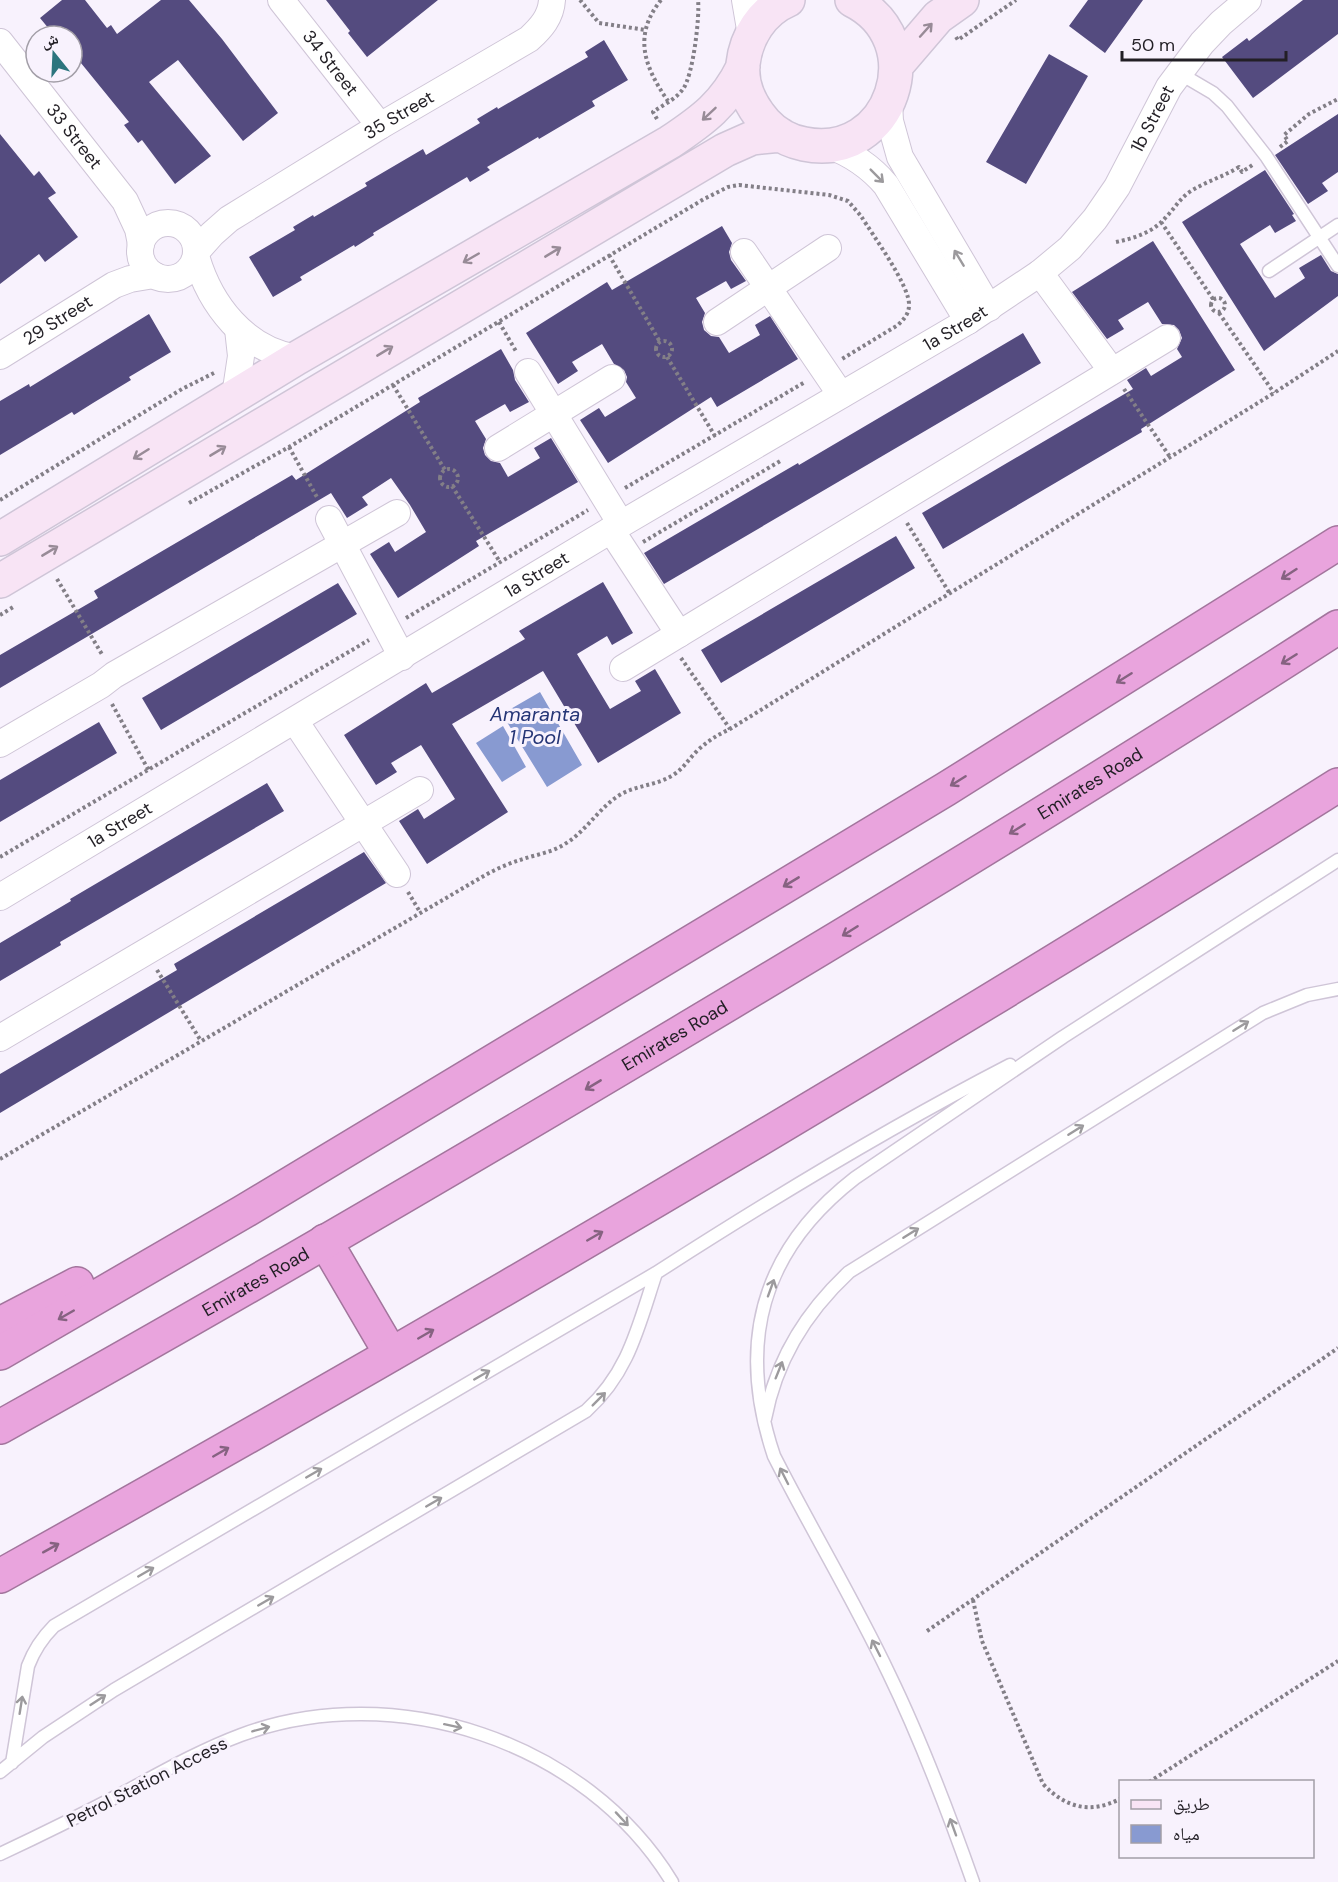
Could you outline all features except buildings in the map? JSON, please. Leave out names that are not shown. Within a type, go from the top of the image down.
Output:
[{"type":"highway","points":[[0,1353],[243,1212],[946,789],[1338,543]]},
{"type":"highway","name":"Emirates Road","points":[[0,1427],[325,1241],[824,947],[1080,790],[1338,627]]},
{"type":"highway","points":[[0,1576],[391,1354],[850,1085],[1338,785]]},
{"type":"highway","points":[[0,1324],[186,1230],[243,1212]]},
{"type":"highway","points":[[325,1241],[391,1354]]},
{"type":"street","name":"34 Street","points":[[281,0],[380,126]]},
{"type":"street","name":"35 Street","points":[[186,240],[212,234],[230,219],[380,126],[529,39],[544,24],[552,0]]},
{"type":"street","points":[[745,0],[751,35]]},
{"type":"street","points":[[788,0],[770,11],[751,35],[745,51],[744,83],[749,99],[768,126],[796,142],[812,145],[828,145],[858,136],[870,127],[889,102],[895,84],[896,66],[890,38],[865,2]]},
{"type":"street","points":[[896,66],[938,17],[962,0]]},
{"type":"street","name":"1b Street","points":[[1070,248],[1117,188],[1169,87],[1179,73],[1221,23],[1248,0]]},
{"type":"street","name":"33 Street","points":[[0,42],[125,201],[138,229],[141,247]]},
{"type":"street","points":[[0,539],[297,358],[670,142],[715,109],[736,82],[743,67]]},
{"type":"street","points":[[889,102],[890,121],[900,157],[978,315]]},
{"type":"street","points":[[10,592],[725,150],[752,138],[781,135]]},
{"type":"street","points":[[828,145],[855,157],[886,185],[978,315]]},
{"type":"street","name":"33 Street","points":[[125,201],[186,240]]},
{"type":"street","points":[[212,294],[194,284],[164,277],[144,265],[141,247],[150,230],[186,240],[212,294],[238,329],[265,349],[297,358]]},
{"type":"street","points":[[164,277],[189,270],[186,240]]},
{"type":"street","name":"29 Street","points":[[114,285],[129,269],[141,247]]},
{"type":"street","points":[[717,322],[828,248]]},
{"type":"street","name":"1a Street","points":[[0,897],[616,527],[978,315],[1040,273],[1070,248]]},
{"type":"street","points":[[744,252],[841,395]]},
{"type":"street","points":[[1040,273],[1112,371]]},
{"type":"street","name":"29 Street","points":[[0,356],[114,285],[130,279],[164,277]]},
{"type":"street","points":[[235,396],[241,356],[238,329]]},
{"type":"street","points":[[623,668],[1167,338]]},
{"type":"street","points":[[528,372],[606,499],[616,527],[674,637]]},
{"type":"street","points":[[498,448],[612,378]]},
{"type":"street","points":[[0,744],[397,513]]},
{"type":"street","points":[[329,519],[402,657]]},
{"type":"street","points":[[295,721],[397,874]]},
{"type":"street","points":[[0,1038],[420,790]]},
{"type":"lane","points":[[1179,73],[1221,99],[1266,156],[1338,266]]},
{"type":"lane","points":[[1269,271],[1338,225]]},
{"type":"lane","points":[[973,1882],[947,1808],[909,1716],[865,1627],[774,1456],[764,1426],[758,1396],[756,1364],[765,1302],[790,1245],[831,1197],[855,1178],[1063,1037],[1338,860]]},
{"type":"lane","points":[[764,1426],[768,1401],[776,1377],[798,1330],[830,1290],[849,1272],[1263,1013],[1307,995],[1338,989]]},
{"type":"lane","points":[[12,1763],[28,1666],[38,1644],[54,1626],[656,1273],[835,1162],[1063,1037]]},
{"type":"lane","points":[[0,1772],[44,1737],[114,1690],[586,1411],[601,1398],[624,1364],[656,1273]]},
{"type":"lane","name":"Petrol Station Access","points":[[0,1854],[83,1815],[201,1751],[242,1734],[285,1723],[329,1716],[374,1714],[418,1718],[462,1727],[504,1742],[544,1761],[582,1784],[616,1812],[645,1845],[672,1882]]},
{"type":"path","points":[[580,0],[599,23],[646,30]]},
{"type":"path","points":[[661,0],[649,18],[644,48],[651,76],[668,101]]},
{"type":"path","points":[[1116,242],[1142,234],[1161,222],[1189,193],[1239,167],[1242,172],[1288,141],[1284,135],[1298,122],[1338,99]]},
{"type":"path","points":[[0,857],[149,771],[898,325],[904,320],[909,309],[909,299],[903,285],[861,216],[848,201],[829,195],[733,186],[704,199],[393,386],[188,504]]},
{"type":"path","points":[[1161,222],[1213,299]]},
{"type":"path","points":[[609,255],[660,342]]},
{"type":"path","points":[[1219,313],[1225,307],[1224,302],[1217,297],[1210,304],[1211,308],[1214,312],[1219,313],[1274,393]]},
{"type":"path","points":[[499,322],[528,372]]},
{"type":"path","points":[[660,342],[656,350],[658,354],[667,357],[715,435]]},
{"type":"path","points":[[660,342],[670,343],[671,353],[667,357]]},
{"type":"path","points":[[0,1159],[482,877],[500,867],[562,846],[586,828],[618,796],[672,776],[683,768],[705,743],[1170,458],[1338,351]]},
{"type":"path","points":[[0,500],[182,389],[211,376],[217,370]]},
{"type":"path","points":[[1112,371],[1170,458]]},
{"type":"path","points":[[393,386],[445,470]]},
{"type":"path","points":[[289,447],[329,519]]},
{"type":"path","points":[[450,469],[455,472],[456,482],[452,486],[442,484],[441,473],[445,470],[450,469]]},
{"type":"path","points":[[452,486],[500,562]]},
{"type":"path","points":[[895,503],[950,594]]},
{"type":"path","points":[[48,585],[67,573]]},
{"type":"path","points":[[57,579],[108,680],[149,771]]},
{"type":"path","points":[[0,615],[10,592]]},
{"type":"path","points":[[674,637],[730,729]]},
{"type":"path","points":[[147,952],[201,1041]]},
{"type":"path","points":[[927,1631],[1338,1348]]},
{"type":"path","points":[[972,1600],[982,1641],[1043,1784],[1062,1801],[1073,1805],[1097,1808],[1119,1799]]},
{"type":"path","points":[[1152,1780],[1338,1661]]},
{"type":"water","name":"Amaranta 1 Pool","points":[[540,692],[582,765],[547,787],[502,714]]},
{"type":"water","points":[[503,726],[526,767],[502,782],[476,743]]}]
